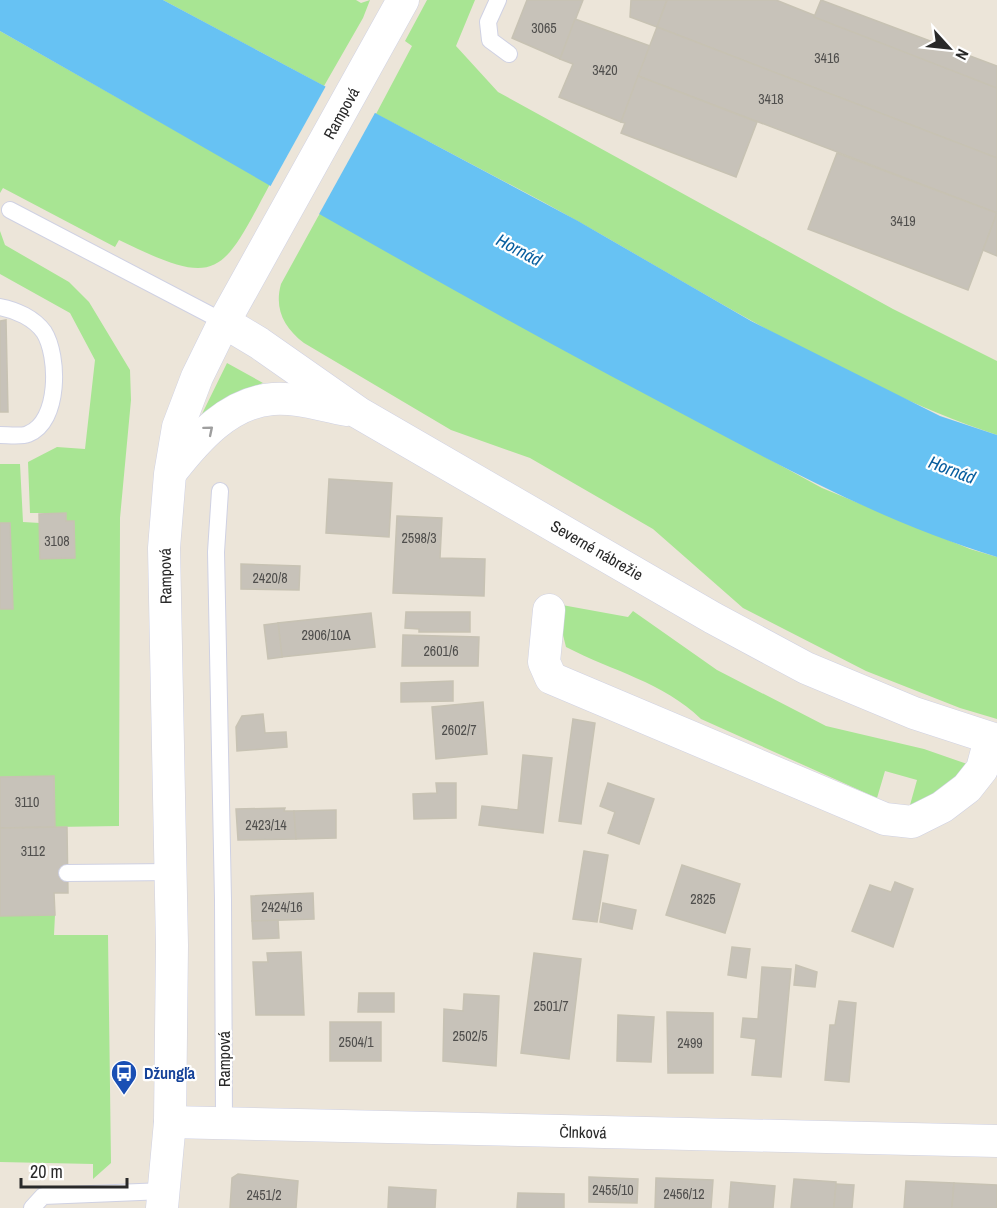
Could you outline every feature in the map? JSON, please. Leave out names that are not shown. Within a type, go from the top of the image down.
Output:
[{"type":"street","name":"Rampová","points":[[163,1199],[170,1122],[172,872],[164,548],[170,474],[178,427],[197,377],[224,322],[397,11]]},
{"type":"street","name":"Severné nábrežie","points":[[224,322],[259,343],[359,413],[713,618],[806,668],[914,713],[993,739],[982,769],[967,788],[942,807],[912,822],[885,819],[551,678],[543,662],[549,610]]},
{"type":"street","points":[[170,474],[203,434],[238,409],[258,401],[288,400],[359,413]]},
{"type":"street","name":"Člnková","points":[[170,1122],[997,1141]]},
{"type":"lane","points":[[498,0],[488,22],[490,40],[508,54]]},
{"type":"lane","points":[[10,210],[224,322]]},
{"type":"lane","points":[[0,307],[32,320],[43,331],[52,348],[54,382],[52,399],[43,422],[28,434],[0,435]]},
{"type":"lane","name":"Rampová","points":[[220,490],[216,552],[223,900],[224,1124]]},
{"type":"lane","points":[[67,873],[172,872]]},
{"type":"lane","points":[[32,1208],[43,1197],[163,1199]]},
{"type":"green space","points":[[163,0],[356,0],[361,3],[370,0],[363,18],[324,86]]},
{"type":"green space","points":[[427,0],[475,0],[456,46],[498,92],[893,309],[997,361],[997,435],[889,392],[836,366],[732,310],[555,209],[376,114],[412,46],[405,41]]},
{"type":"green space","points":[[0,31],[270,184],[254,215],[227,255],[214,265],[198,268],[178,265],[119,240],[115,247],[3,188],[0,193]]},
{"type":"green space","points":[[320,213],[822,488],[970,549],[997,557],[997,719],[960,708],[866,671],[743,608],[653,529],[530,458],[451,430],[304,343],[291,331],[282,317],[279,293],[281,284]]},
{"type":"green space","points":[[0,231],[5,245],[69,282],[89,302],[130,370],[131,400],[120,518],[119,826],[55,827],[54,776],[0,777],[0,609],[13,608],[10,523],[0,523],[0,464],[20,464],[23,522],[40,523],[40,559],[75,558],[74,522],[66,521],[66,513],[30,513],[28,462],[57,447],[85,449],[95,360],[70,313],[0,274]]},
{"type":"green space","points":[[227,363],[263,383],[233,395],[202,414]]},
{"type":"green space","points":[[562,605],[628,617],[633,611],[717,670],[826,726],[924,749],[970,765],[943,790],[910,805],[917,780],[885,771],[877,798],[701,719],[686,706],[654,686],[566,647],[563,635]]},
{"type":"green space","points":[[55,915],[54,935],[108,935],[111,1163],[93,1179],[93,1164],[0,1162],[0,916]]},
{"type":"water","name":"Hornád","points":[[0,0],[163,0],[578,221],[751,321],[940,416],[997,435],[997,557],[905,524],[816,483],[481,305],[0,31]]},
{"type":"pier","points":[[327,84],[376,111],[318,216],[270,187]]},
{"type":"building","points":[[527,0],[583,0],[560,59],[512,38]]},
{"type":"building","points":[[631,0],[667,0],[657,27],[630,17]]},
{"type":"building","points":[[667,0],[776,0],[997,88],[997,158],[657,27]]},
{"type":"building","points":[[821,0],[997,66],[997,88],[814,17]]},
{"type":"building","points":[[575,19],[650,46],[621,122],[559,97],[573,64],[560,59]]},
{"type":"building","points":[[657,27],[997,158],[997,213],[638,76]]},
{"type":"building","points":[[638,76],[757,122],[736,177],[621,133],[625,123],[621,122]]},
{"type":"building","points":[[837,153],[997,213],[968,290],[808,229]]},
{"type":"building","points":[[997,213],[997,256],[983,250]]},
{"type":"building","points":[[6,320],[8,412],[0,412],[0,321]]},
{"type":"building","points":[[329,479],[392,483],[389,537],[326,533]]},
{"type":"building","points":[[66,513],[66,521],[74,521],[75,558],[40,559],[39,514]]},
{"type":"building","points":[[397,516],[442,518],[440,558],[485,559],[484,596],[393,593]]},
{"type":"building","points":[[0,523],[10,523],[13,609],[0,609]]},
{"type":"building","points":[[241,564],[300,566],[299,590],[241,589]]},
{"type":"building","points":[[406,612],[470,612],[470,632],[419,632],[419,629],[405,628]]},
{"type":"building","points":[[371,613],[375,647],[282,657],[278,623]]},
{"type":"building","points":[[278,623],[282,657],[268,659],[264,625]]},
{"type":"building","points":[[403,635],[479,637],[478,666],[402,666]]},
{"type":"building","points":[[453,681],[453,701],[401,702],[401,683]]},
{"type":"building","points":[[483,702],[487,754],[436,759],[432,707]]},
{"type":"building","points":[[263,714],[265,733],[286,732],[287,747],[237,751],[236,727],[242,716]]},
{"type":"building","points":[[573,719],[595,723],[581,824],[559,821]]},
{"type":"building","points":[[523,755],[552,758],[543,833],[479,825],[482,806],[518,810]]},
{"type":"building","points":[[54,776],[55,827],[0,828],[0,777]]},
{"type":"building","points":[[436,783],[456,783],[456,818],[414,819],[413,794],[437,793]]},
{"type":"building","points":[[608,783],[654,799],[639,844],[608,833],[615,812],[600,806]]},
{"type":"building","points":[[285,808],[284,811],[294,811],[296,839],[238,840],[236,809]]},
{"type":"building","points":[[336,810],[336,838],[296,839],[294,811]]},
{"type":"building","points":[[67,827],[68,893],[54,893],[55,915],[0,916],[0,828]]},
{"type":"building","points":[[584,851],[608,855],[597,922],[573,919]]},
{"type":"building","points":[[682,865],[740,884],[725,933],[666,915]]},
{"type":"building","points":[[895,882],[913,889],[893,947],[852,931],[870,885],[891,892]]},
{"type":"building","points":[[313,893],[314,919],[252,921],[251,896]]},
{"type":"building","points":[[603,903],[636,910],[632,929],[600,922]]},
{"type":"building","points":[[278,920],[279,938],[253,939],[252,921]]},
{"type":"building","points":[[732,947],[750,949],[746,978],[728,975]]},
{"type":"building","points":[[301,952],[304,1015],[256,1015],[253,962],[268,962],[267,953]]},
{"type":"building","points":[[534,953],[581,959],[569,1059],[521,1053]]},
{"type":"building","points":[[796,965],[817,972],[815,987],[794,985]]},
{"type":"building","points":[[762,967],[791,969],[781,1077],[752,1075],[756,1039],[741,1037],[743,1018],[758,1019]]},
{"type":"building","points":[[359,993],[394,993],[394,1012],[358,1012]]},
{"type":"building","points":[[464,994],[499,996],[496,1066],[443,1061],[444,1009],[463,1011]]},
{"type":"building","points":[[839,1001],[856,1003],[849,1082],[825,1080],[830,1025],[835,1025]]},
{"type":"building","points":[[667,1012],[713,1013],[713,1073],[668,1073]]},
{"type":"building","points":[[618,1015],[654,1017],[651,1062],[617,1061]]},
{"type":"building","points":[[330,1022],[381,1022],[381,1061],[330,1061]]},
{"type":"building","points":[[238,1174],[298,1181],[296,1208],[230,1208],[232,1178]]},
{"type":"building","points":[[589,1177],[638,1179],[637,1203],[589,1202]]},
{"type":"building","points":[[656,1178],[713,1180],[711,1208],[655,1208]]},
{"type":"building","points":[[794,1179],[836,1182],[834,1208],[791,1208]]},
{"type":"building","points":[[906,1181],[954,1183],[952,1208],[904,1208]]},
{"type":"building","points":[[731,1182],[775,1186],[773,1208],[729,1208]]},
{"type":"building","points":[[954,1183],[997,1185],[997,1208],[952,1208]]},
{"type":"building","points":[[836,1184],[854,1185],[852,1208],[834,1208]]},
{"type":"building","points":[[389,1187],[436,1190],[435,1208],[388,1208]]},
{"type":"building","points":[[518,1193],[564,1194],[564,1208],[517,1208]]},
{"type":"place","name":"Džungľa","points":[[124,1096]]}]
